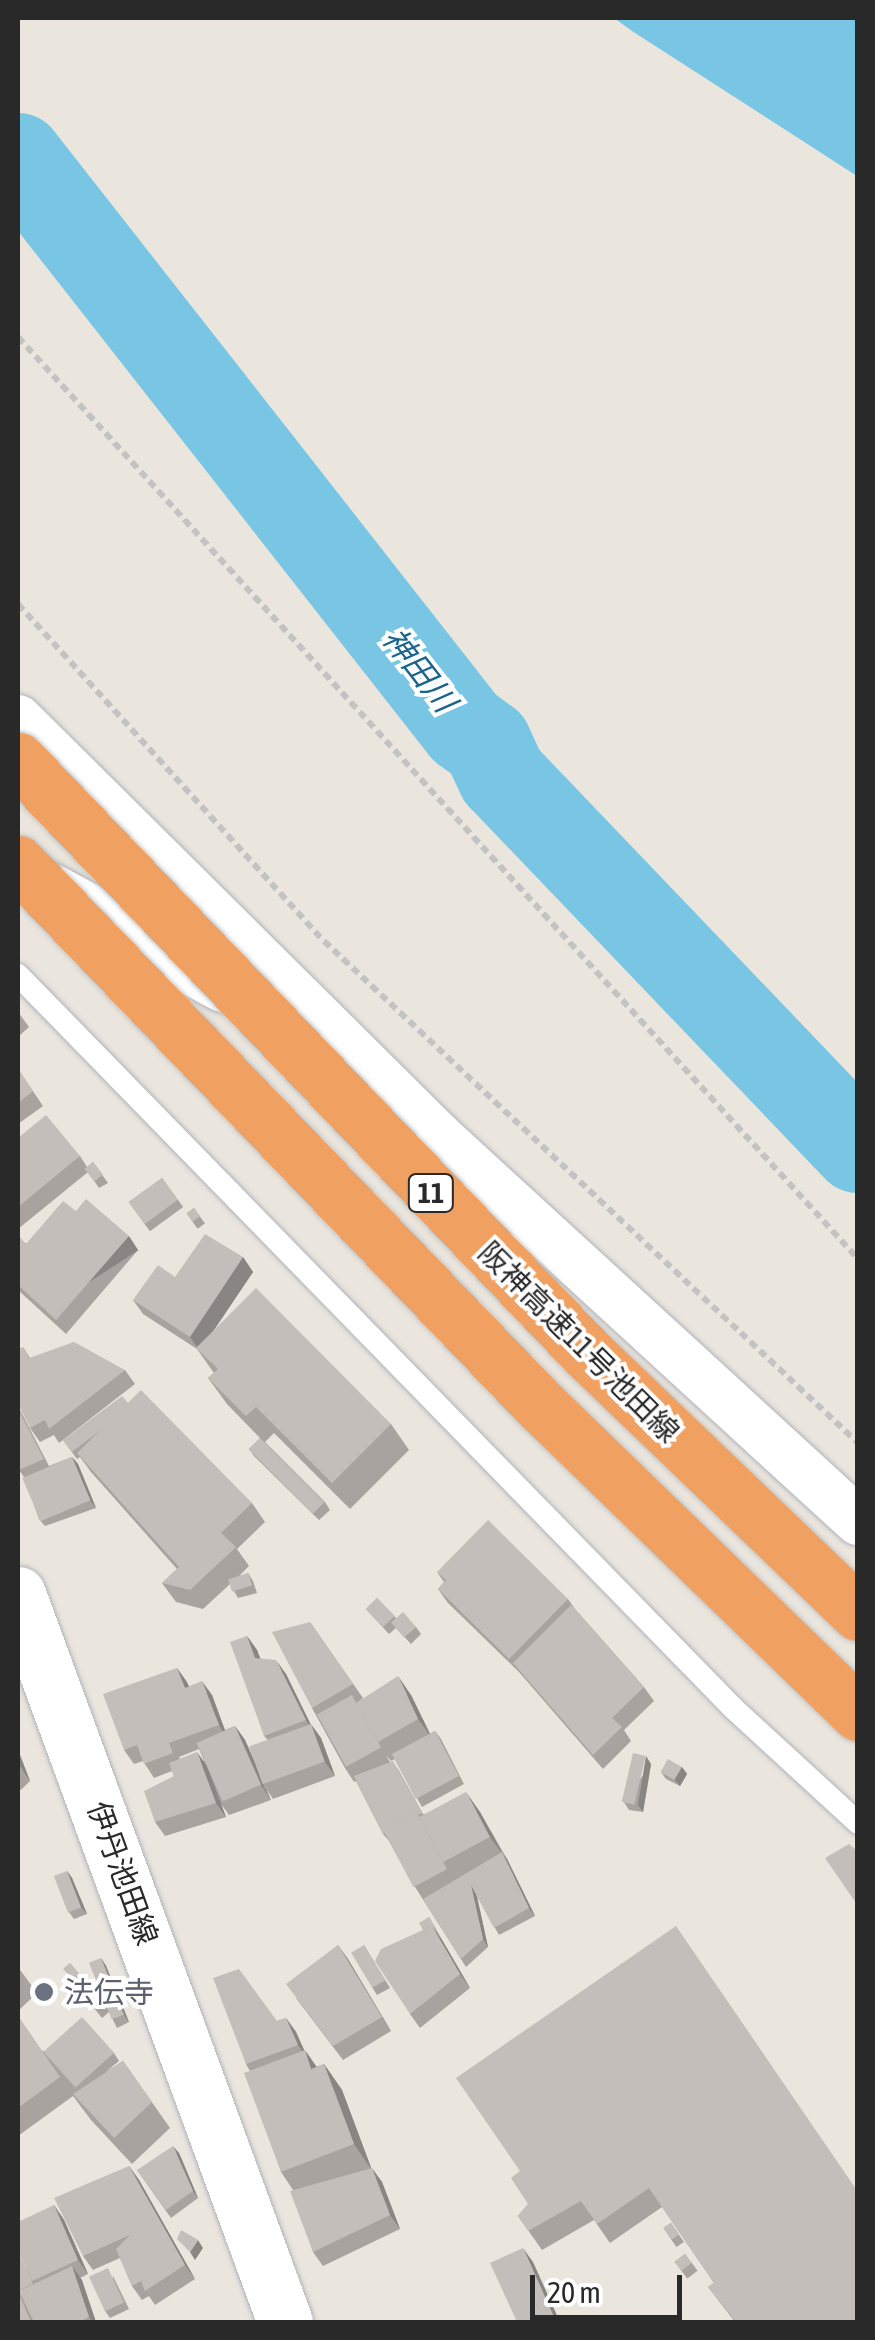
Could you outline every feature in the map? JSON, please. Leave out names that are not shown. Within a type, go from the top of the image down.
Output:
[{"type":"highway","name":"阪神高速11号池田線","points":[[18,760],[588,1354],[858,1613]]},
{"type":"highway","name":"11","points":[[18,866],[538,1403],[858,1713]]},
{"type":"street","points":[[18,719],[467,1164],[858,1521]]},
{"type":"street","points":[[18,866],[252,1004],[411,1180],[858,1597]]},
{"type":"street","name":"伊丹池田線","points":[[18,1594],[274,2319]]},
{"type":"lane","points":[[18,975],[732,1708],[858,1823]]},
{"type":"path","points":[[18,337],[858,1259]]},
{"type":"path","points":[[18,604],[324,941],[858,1443]]},
{"type":"water","points":[[614,18],[857,18],[857,176],[632,31]]},
{"type":"building","points":[[18,1069],[33,1091],[18,1103]]},
{"type":"building","points":[[46,1115],[80,1156],[18,1207],[18,1138]]},
{"type":"building","points":[[93,1162],[103,1175],[94,1181],[84,1169]]},
{"type":"building","points":[[162,1178],[178,1200],[145,1224],[129,1202]]},
{"type":"building","points":[[86,1199],[129,1236],[56,1320],[18,1285],[18,1236],[26,1244],[63,1201],[76,1211]]},
{"type":"building","points":[[194,1208],[200,1216],[193,1221],[187,1213]]},
{"type":"building","points":[[205,1234],[243,1257],[190,1337],[133,1300],[158,1265],[175,1277]]},
{"type":"building","points":[[256,1288],[391,1424],[332,1483],[256,1407],[246,1416],[208,1378],[218,1369],[196,1348]]},
{"type":"building","points":[[74,1342],[125,1370],[49,1429],[45,1420],[30,1428],[18,1404],[18,1349],[23,1347],[29,1358]]},
{"type":"building","points":[[141,1390],[252,1503],[221,1533],[236,1547],[190,1590],[162,1583],[179,1567],[77,1453]]},
{"type":"building","points":[[122,1396],[128,1403],[72,1452],[63,1440]]},
{"type":"building","points":[[18,1409],[44,1459],[19,1470],[18,1466]]},
{"type":"building","points":[[260,1438],[324,1502],[313,1514],[249,1449]]},
{"type":"building","points":[[72,1457],[90,1500],[41,1521],[22,1478]]},
{"type":"building","points":[[488,1520],[568,1599],[509,1659],[438,1589],[446,1580],[437,1572]]},
{"type":"building","points":[[248,1573],[252,1585],[232,1592],[228,1579]]},
{"type":"building","points":[[377,1598],[395,1616],[383,1627],[366,1609]]},
{"type":"building","points":[[571,1605],[644,1687],[612,1718],[622,1727],[593,1755],[513,1663]]},
{"type":"building","points":[[403,1612],[416,1627],[404,1638],[391,1622]]},
{"type":"building","points":[[310,1622],[353,1684],[312,1708],[272,1632]]},
{"type":"building","points":[[247,1636],[255,1658],[276,1660],[306,1720],[264,1736],[230,1642]]},
{"type":"building","points":[[177,1668],[185,1688],[202,1681],[219,1725],[169,1743],[173,1753],[144,1764],[137,1745],[124,1750],[103,1694]]},
{"type":"building","points":[[398,1676],[418,1719],[378,1742],[356,1703]]},
{"type":"building","points":[[352,1695],[381,1747],[346,1767],[317,1714]]},
{"type":"building","points":[[311,1724],[325,1762],[263,1784],[249,1747]]},
{"type":"building","points":[[235,1726],[261,1784],[223,1802],[197,1743]]},
{"type":"building","points":[[435,1731],[459,1776],[416,1799],[392,1754]]},
{"type":"building","points":[[197,1752],[216,1803],[155,1822],[144,1791],[174,1776],[169,1763]]},
{"type":"building","points":[[633,1753],[646,1756],[634,1805],[622,1802]]},
{"type":"building","points":[[668,1759],[682,1767],[674,1780],[660,1772]]},
{"type":"building","points":[[393,1761],[422,1813],[418,1815],[416,1811],[383,1829],[383,1834],[354,1776]]},
{"type":"building","points":[[466,1792],[490,1837],[443,1862],[419,1817]]},
{"type":"building","points":[[416,1811],[447,1869],[413,1887],[382,1829]]},
{"type":"building","points":[[849,1844],[858,1852],[858,1906],[825,1858]]},
{"type":"building","points":[[502,1852],[529,1908],[494,1928],[471,1885],[483,1939],[461,1959],[423,1899]]},
{"type":"building","points":[[67,1871],[81,1907],[68,1912],[54,1876]]},
{"type":"building","points":[[429,1917],[436,1931],[432,1926],[423,1930],[419,1923]]},
{"type":"building","points":[[432,1926],[460,1974],[410,2014],[375,1961],[381,1949]]},
{"type":"building","points":[[676,1926],[858,2192],[858,2322],[736,2322],[708,2287],[714,2283],[649,2188],[597,2224],[581,2201],[528,2231],[518,2216],[528,2204],[511,2178],[520,2171],[456,2078]]},
{"type":"building","points":[[338,1945],[382,2017],[333,2046],[286,1984]]},
{"type":"building","points":[[364,1945],[385,1980],[372,1988],[351,1953]]},
{"type":"building","points":[[101,1958],[124,2015],[112,2019],[89,1963]]},
{"type":"building","points":[[70,1963],[104,2004],[97,2009],[63,1969]]},
{"type":"building","points":[[239,1969],[277,2021],[286,2018],[298,2045],[246,2064],[213,1978]]},
{"type":"building","points":[[18,2016],[60,2077],[18,2108]]},
{"type":"building","points":[[82,2017],[114,2053],[75,2087],[43,2052]]},
{"type":"building","points":[[305,2050],[311,2069],[324,2064],[354,2144],[281,2172],[244,2073]]},
{"type":"building","points":[[123,2061],[152,2102],[114,2138],[73,2094]]},
{"type":"building","points":[[173,2146],[193,2191],[166,2210],[137,2170]]},
{"type":"building","points":[[129,2166],[185,2265],[145,2291],[141,2281],[132,2286],[116,2249],[130,2235],[83,2256],[54,2198]]},
{"type":"building","points":[[372,2168],[390,2215],[313,2252],[290,2191]]},
{"type":"building","points":[[54,2205],[78,2260],[32,2281],[18,2250],[18,2222]]},
{"type":"building","points":[[671,2223],[679,2234],[672,2240],[664,2228]]},
{"type":"building","points":[[181,2230],[198,2240],[190,2252],[177,2239]]},
{"type":"building","points":[[523,2248],[556,2322],[517,2322],[490,2263]]},
{"type":"building","points":[[18,2250],[33,2284],[20,2290],[18,2283]]},
{"type":"building","points":[[685,2254],[692,2263],[682,2271],[675,2262]]},
{"type":"building","points":[[72,2266],[89,2317],[79,2322],[34,2322],[19,2291]]},
{"type":"building","points":[[108,2268],[124,2302],[105,2311],[89,2277]]},
{"type":"building","points":[[18,2292],[31,2322],[18,2322]]},
{"type":"waterway","name":"神田川","points":[[18,158],[465,728],[487,744],[502,776],[858,1148]]},
{"type":"place","name":"法伝寺","points":[[44,1992]]}]
